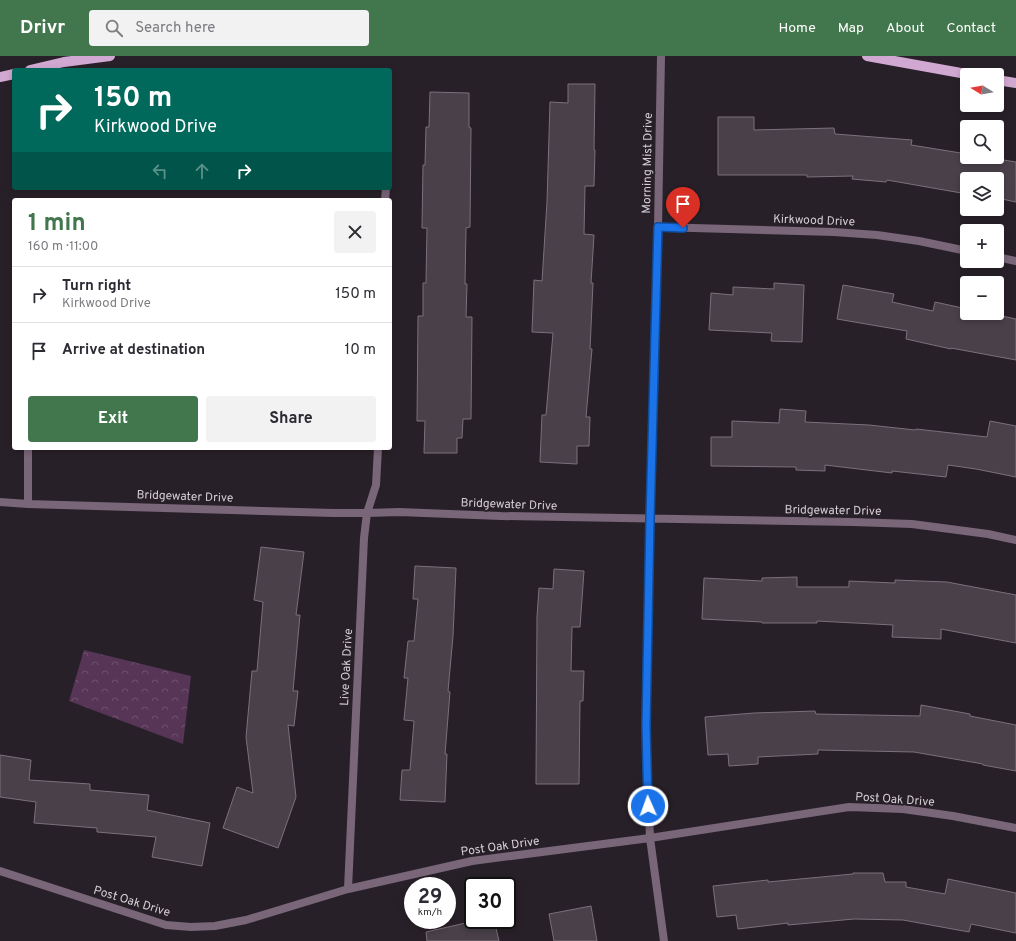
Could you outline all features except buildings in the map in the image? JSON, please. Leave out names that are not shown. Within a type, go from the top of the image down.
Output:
[{"type":"main road","points":[[38,68],[64,62],[110,56]]},
{"type":"main road","points":[[867,56],[960,73]]},
{"type":"main road","points":[[0,77],[12,74]]},
{"type":"main road","points":[[1004,81],[1016,83]]},
{"type":"street","name":"Morning Mist Drive","points":[[661,56],[646,742],[650,838],[664,941]]},
{"type":"street","name":"Kirkwood Drive","points":[[658,227],[834,232],[877,235],[960,250]]},
{"type":"street","points":[[1004,258],[1016,260]]},
{"type":"street","points":[[28,450],[28,504]]},
{"type":"street","name":"Live Oak Drive","points":[[348,889],[364,538],[368,513],[376,485],[378,450]]},
{"type":"street","name":"Bridgewater Drive","points":[[0,502],[368,513],[399,512],[501,516],[912,524],[988,534],[1016,540]]},
{"type":"street","name":"Post Oak Drive","points":[[0,871],[166,925],[191,927],[215,926],[246,920],[348,889],[472,861],[650,838],[849,808],[903,809],[953,816],[1016,828]]},
{"type":"green space","points":[[84,650],[191,676],[183,744],[69,701]]},
{"type":"route","points":[[648,806],[646,726],[658,227],[683,228]]}]
